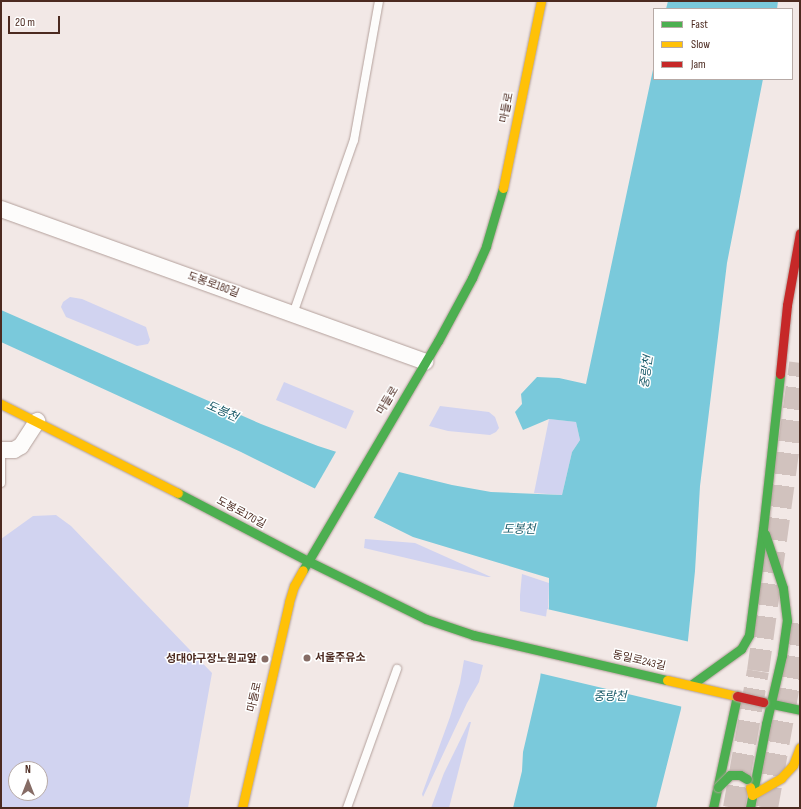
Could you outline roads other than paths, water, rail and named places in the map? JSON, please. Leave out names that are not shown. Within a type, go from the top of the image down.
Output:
[{"type":"main road","name":"마들로","points":[[242,808],[289,602],[294,586],[406,396],[472,278],[494,222],[509,162],[541,1]]},
{"type":"main road","points":[[691,685],[741,649],[749,635],[763,529],[787,305],[800,233]]},
{"type":"main road","name":"도봉로170길","points":[[1,404],[169,488],[308,561],[426,619],[473,635]]},
{"type":"main road","points":[[750,808],[767,703],[782,655],[786,621],[783,588],[763,529]]},
{"type":"main road","name":"동일로243길","points":[[473,635],[800,710]]},
{"type":"main road","points":[[713,808],[737,696]]},
{"type":"main road","points":[[752,795],[782,778],[793,765],[800,747]]},
{"type":"main road","points":[[718,787],[730,775],[740,775],[747,779],[752,795]]},
{"type":"street","name":"도봉로180길","points":[[1,209],[425,362]]},
{"type":"street","points":[[1,450],[14,450],[21,446],[37,421]]},
{"type":"lane","points":[[293,314],[354,140],[379,1]]},
{"type":"lane","points":[[1,454],[1,483]]},
{"type":"lane","points":[[347,808],[397,669]]},
{"type":"water","points":[[668,1],[778,1],[777,8],[666,8]]},
{"type":"water","name":"중랑천","points":[[653,70],[653,80],[763,80],[727,263],[700,486],[695,571],[681,709],[656,808],[513,808],[522,771],[523,752],[540,679],[549,607],[549,578],[413,537],[241,452],[1,342],[1,310],[261,424],[318,446],[399,472],[452,485],[491,492],[562,495],[572,452],[580,440],[576,422],[549,419],[523,430],[515,412],[522,404],[521,394],[537,377],[559,378],[586,384]]},
{"type":"tunnel","points":[[734,808],[758,671],[800,363]]},
{"type":"tunnel","points":[[767,808],[800,623]]},
{"type":"place","name":"서울주유소","points":[[307,658]]},
{"type":"place","name":"성대야구장노원교앞","points":[[265,659]]},
{"type":"water label","name":"도봉천","points":[[222,412]]},
{"type":"water label","name":"도봉천","points":[[519,530]]}]
